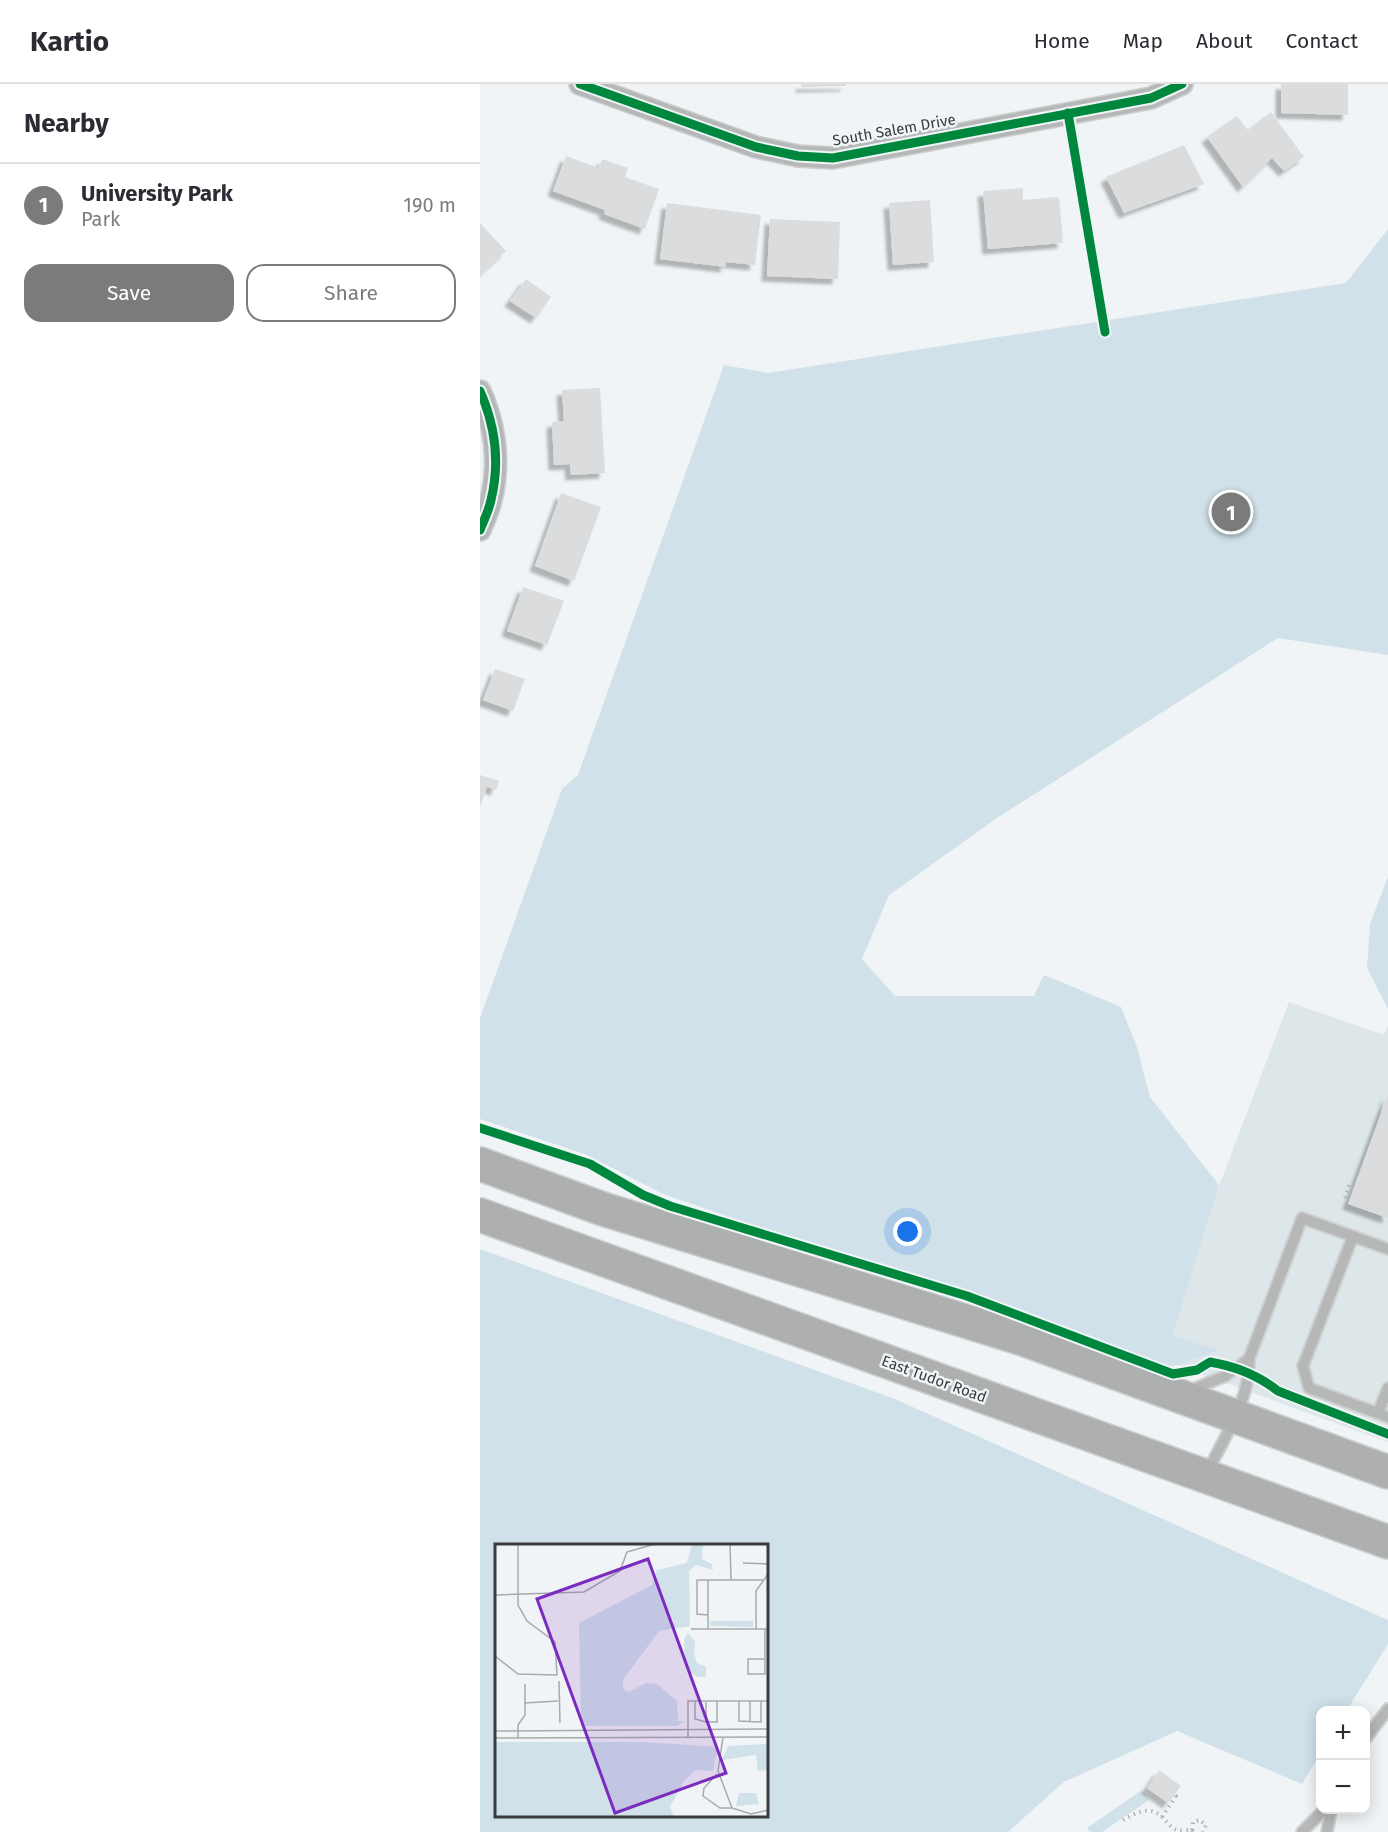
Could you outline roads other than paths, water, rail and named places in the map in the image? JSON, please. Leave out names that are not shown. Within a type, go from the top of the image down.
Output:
[{"type":"main road","points":[[480,1164],[603,1209],[1012,1335],[1388,1472]]},
{"type":"main road","name":"East Tudor Road","points":[[480,1215],[1388,1542]]},
{"type":"street","name":"South Salem Drive","points":[[580,84],[756,147],[798,156],[833,158],[1151,98],[1182,84]]},
{"type":"street","points":[[480,391],[489,411],[495,438],[491,500],[480,530]]},
{"type":"lane","points":[[1205,1476],[1234,1416],[1246,1383],[1249,1359],[1302,1218],[1388,1249]]},
{"type":"lane","points":[[1353,1236],[1303,1366],[1309,1388],[1383,1415],[1388,1388]]},
{"type":"lane","points":[[1178,1394],[1225,1376],[1249,1359]]},
{"type":"lane","points":[[1370,1732],[1388,1709]]},
{"type":"lane","points":[[1302,1832],[1319,1814]]},
{"type":"lane","points":[[1327,1832],[1330,1814]]},
{"type":"place","name":"University Park","points":[[1231,512]]}]
